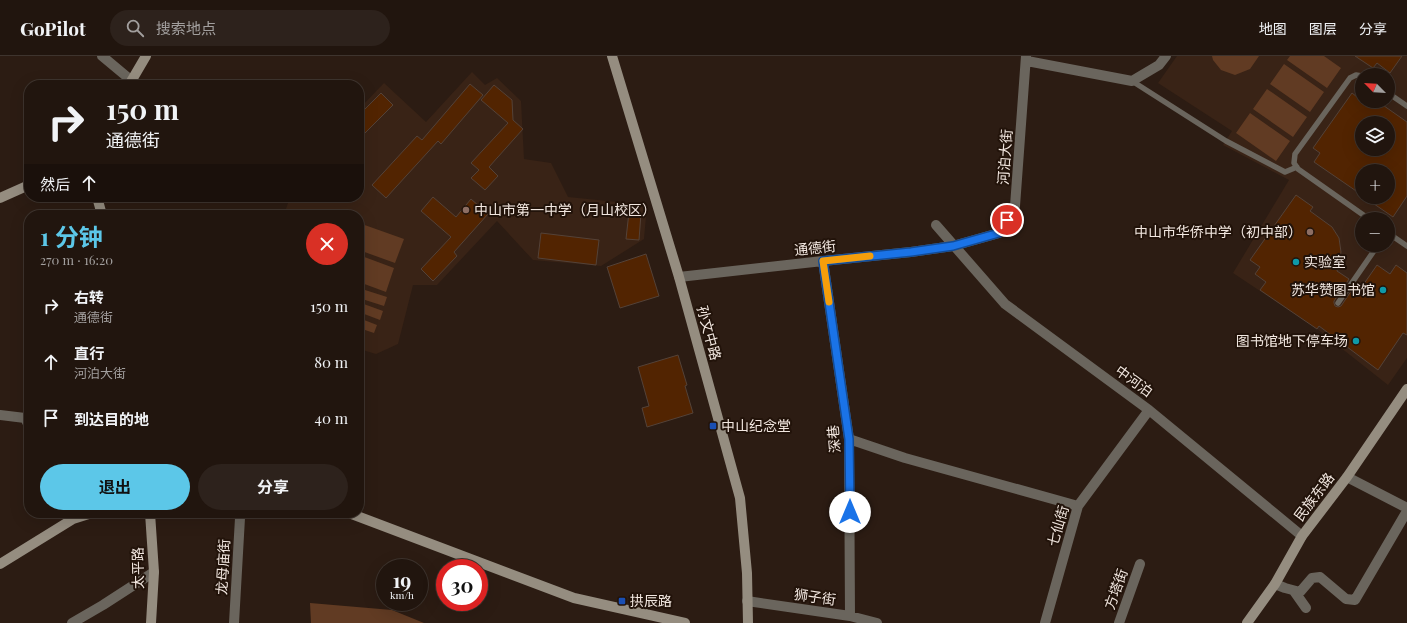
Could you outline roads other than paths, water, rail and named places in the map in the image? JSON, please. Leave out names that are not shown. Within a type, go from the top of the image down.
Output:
[{"type":"street","points":[[102,56],[127,80]]},
{"type":"street","points":[[132,80],[146,56]]},
{"type":"street","name":"孙文中路","points":[[612,56],[679,277],[740,498],[747,573],[748,623]]},
{"type":"street","points":[[1026,58],[1132,81],[1159,65],[1166,56]]},
{"type":"street","name":"河泊大街","points":[[953,246],[999,233],[1015,206],[1026,58]]},
{"type":"street","points":[[0,198],[24,187]]},
{"type":"street","name":"中河泊","points":[[936,225],[1005,304],[1149,410],[1302,536]]},
{"type":"street","name":"通德街","points":[[679,277],[911,252],[953,246]]},
{"type":"street","name":"深巷","points":[[823,261],[849,439],[850,616]]},
{"type":"street","name":"民族东路","points":[[1247,623],[1275,584],[1302,536],[1347,477],[1407,388]]},
{"type":"street","name":"七仙街","points":[[1045,623],[1078,506],[1149,410]]},
{"type":"street","points":[[0,415],[24,418]]},
{"type":"street","points":[[849,439],[905,458],[1078,506]]},
{"type":"street","points":[[1347,477],[1407,508]]},
{"type":"street","points":[[1275,584],[1300,592],[1312,578],[1320,577],[1346,599],[1355,600],[1407,511]]},
{"type":"street","points":[[0,564],[68,518]]},
{"type":"street","name":"太平路","points":[[150,518],[154,572],[151,623]]},
{"type":"street","name":"龙母庙街","points":[[234,623],[240,518]]},
{"type":"street","points":[[363,518],[574,598],[685,623]]},
{"type":"street","name":"方塔街","points":[[1122,621],[1140,564]]},
{"type":"street","points":[[72,623],[154,572]]},
{"type":"street","points":[[1294,591],[1306,608]]},
{"type":"street","name":"狮子街","points":[[748,601],[850,616],[877,623]]},
{"type":"lane","points":[[1355,76],[1350,78],[1295,154],[1294,163],[1297,167],[1359,212]]},
{"type":"lane","points":[[1132,81],[1226,141],[1285,172],[1297,167]]},
{"type":"lane","points":[[1395,98],[1407,106]]},
{"type":"lane","points":[[1395,238],[1407,246]]},
{"type":"lane","points":[[1338,303],[1373,252]]},
{"type":"place","name":"中山市第一中学（月山校区）","points":[[466,210]]},
{"type":"place","name":"中山市华侨中学（初中部）","points":[[1310,232]]},
{"type":"place","name":"实验室","points":[[1296,262]]},
{"type":"place","name":"苏华赞图书馆","points":[[1383,290]]},
{"type":"place","name":"图书馆地下停车场","points":[[1356,341]]},
{"type":"place","name":"中山纪念堂","points":[[713,426]]},
{"type":"place","name":"拱辰路","points":[[622,601]]}]
